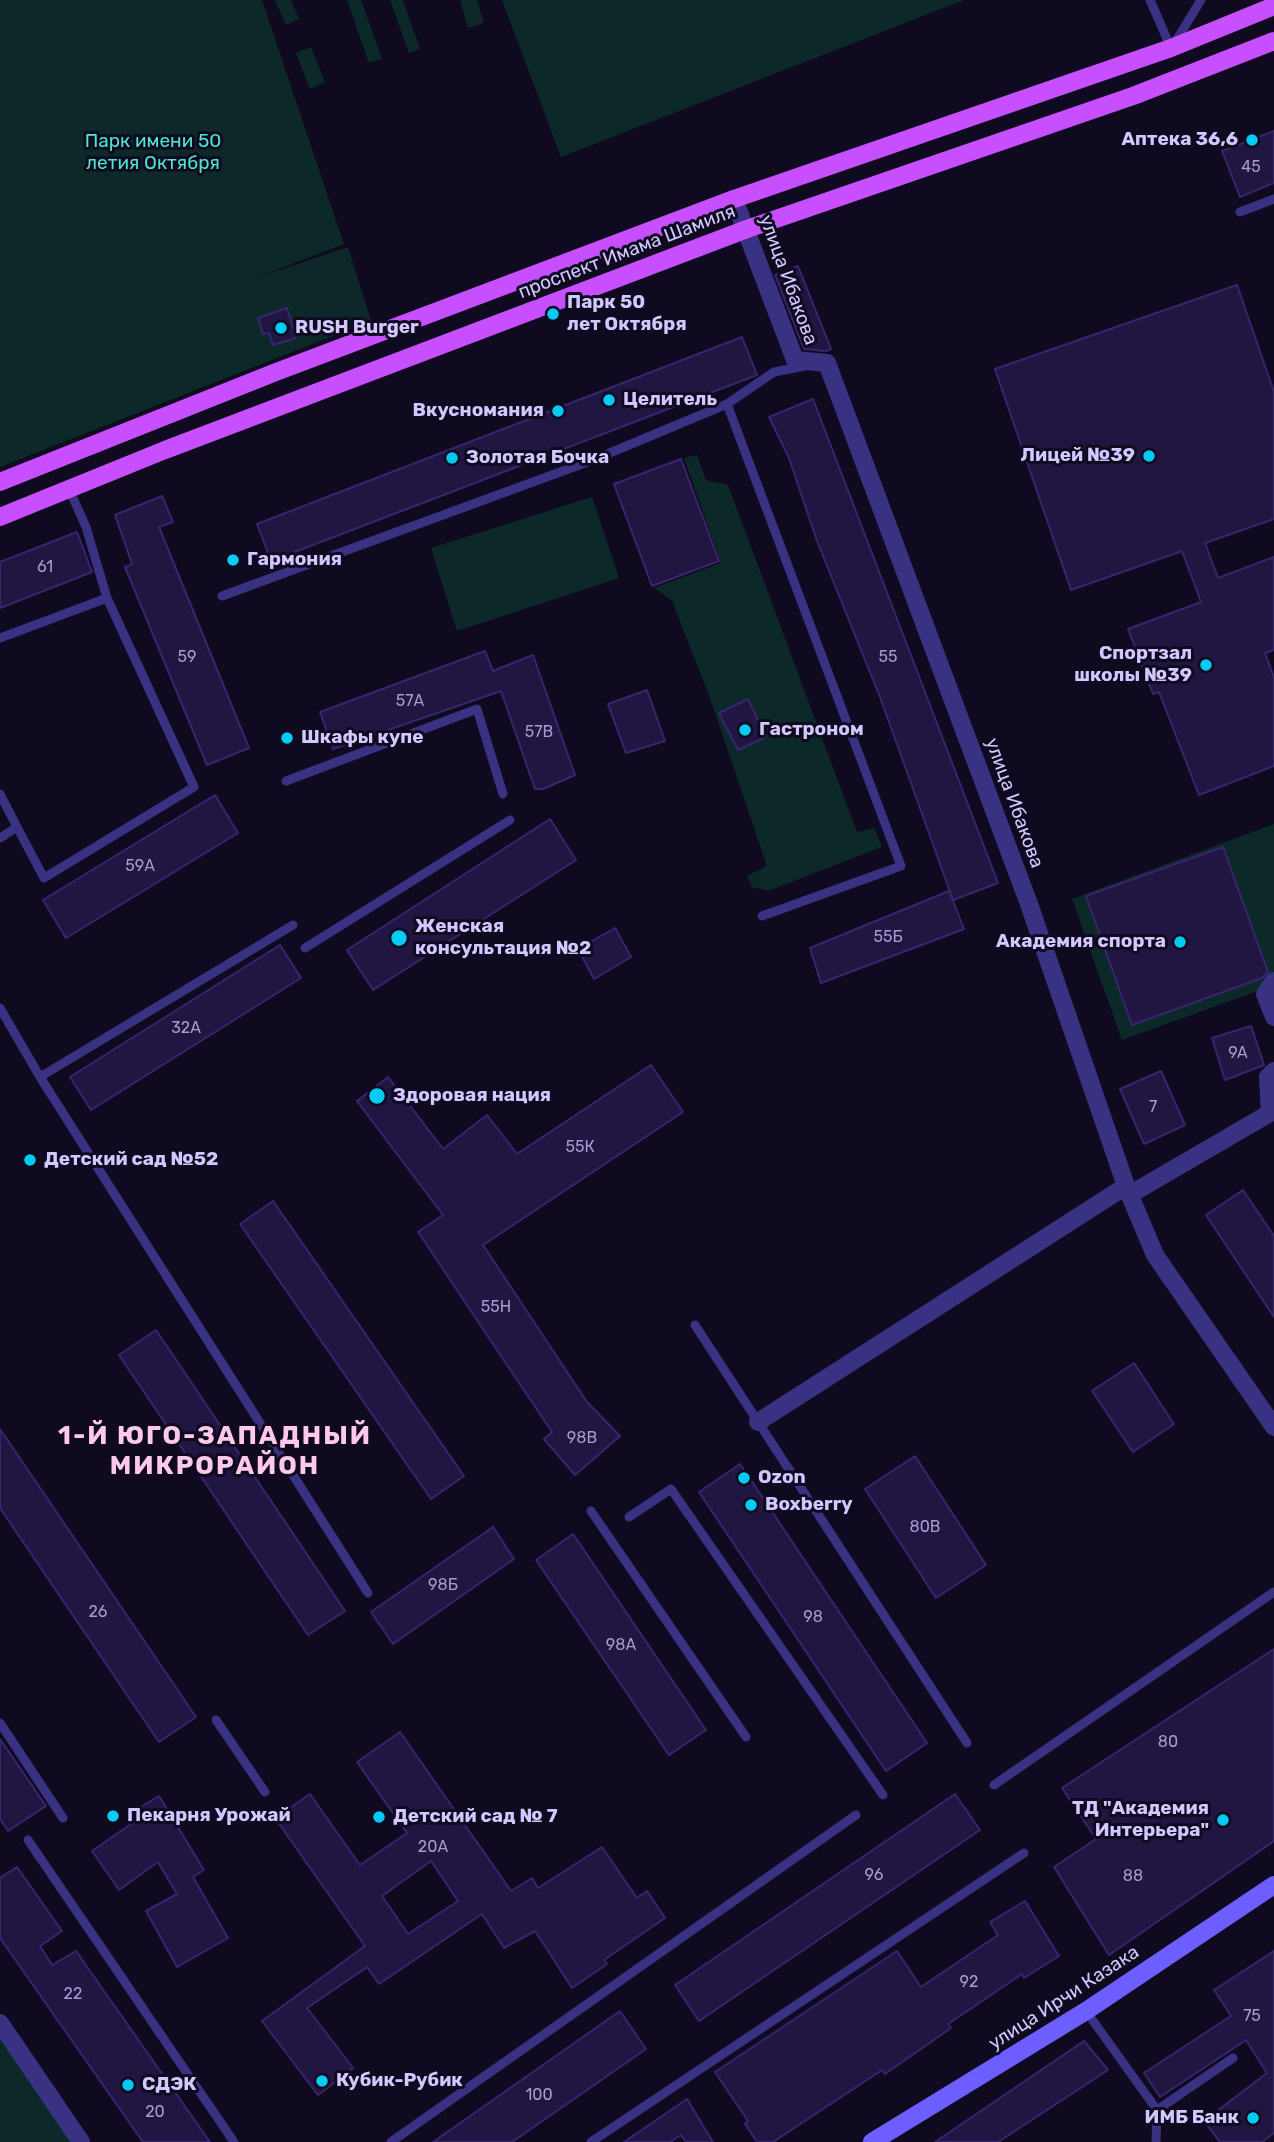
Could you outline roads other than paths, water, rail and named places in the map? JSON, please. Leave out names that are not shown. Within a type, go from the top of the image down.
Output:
[{"type":"main road","name":"проспект Имама Шамиля","points":[[0,482],[276,372],[734,200],[1171,48],[1274,6]]},
{"type":"main road","name":"проспект Имама Шамиля","points":[[0,517],[747,229],[1184,76],[1274,40]]},
{"type":"main road","points":[[1171,48],[1184,76]]},
{"type":"main road","name":"улица Ирчи Казака","points":[[872,2142],[1086,2011],[1274,1885]]},
{"type":"street","name":"улица Ибакова","points":[[734,200],[795,360],[827,363],[1029,904],[1128,1190],[1155,1255],[1274,1427]]},
{"type":"street","points":[[1274,981],[1265,994],[1274,1017]]},
{"type":"street","points":[[758,1422],[1128,1190],[1272,1117],[1268,1077],[1274,1072]]},
{"type":"street","points":[[0,2023],[81,2142]]},
{"type":"lane","points":[[1150,0],[1171,48]]},
{"type":"lane","points":[[1171,48],[1201,0]]},
{"type":"lane","points":[[1240,212],[1274,199]]},
{"type":"lane","points":[[222,596],[593,460],[727,404],[774,372],[827,363]]},
{"type":"lane","points":[[727,404],[901,866],[762,916]]},
{"type":"lane","points":[[0,794],[44,878],[194,787],[107,598],[86,527],[69,489]]},
{"type":"lane","points":[[0,638],[107,598]]},
{"type":"lane","points":[[286,781],[477,709],[503,794]]},
{"type":"lane","points":[[305,948],[510,820]]},
{"type":"lane","points":[[0,838],[17,827]]},
{"type":"lane","points":[[40,1077],[293,925]]},
{"type":"lane","points":[[0,1008],[40,1077],[368,1593]]},
{"type":"lane","points":[[695,1325],[967,1743]]},
{"type":"lane","points":[[629,1517],[671,1489],[883,1796]]},
{"type":"lane","points":[[591,1511],[746,1737]]},
{"type":"lane","points":[[994,1784],[1274,1592]]},
{"type":"lane","points":[[216,1720],[265,1792]]},
{"type":"lane","points":[[0,1723],[62,1818]]},
{"type":"lane","points":[[391,2142],[856,1815]]},
{"type":"lane","points":[[28,1840],[234,2142]]},
{"type":"lane","points":[[591,2142],[1024,1853]]},
{"type":"lane","points":[[1086,2011],[1157,2110],[1156,2142]]},
{"type":"lane","points":[[1157,2110],[1233,2058]]},
{"type":"place","name":"Аптека 36,6","points":[[1252,140]]},
{"type":"place","name":"Парк 50 лет Октября","points":[[553,314]]},
{"type":"place","name":"RUSH Burger","points":[[281,328]]},
{"type":"place","name":"Целитель","points":[[609,400]]},
{"type":"place","name":"Вкусномания","points":[[558,411]]},
{"type":"place","name":"Лицей №39","points":[[1149,456]]},
{"type":"place","name":"Золотая Бочка","points":[[452,458]]},
{"type":"place","name":"Гармония","points":[[233,560]]},
{"type":"place","name":"Спортзал школы №39","points":[[1206,665]]},
{"type":"place","name":"Гастроном","points":[[745,730]]},
{"type":"place","name":"Шкафы купе","points":[[287,738]]},
{"type":"place","name":"Женская консультация №2","points":[[399,938]]},
{"type":"place","name":"Академия спорта","points":[[1180,942]]},
{"type":"place","name":"Здоровая нация","points":[[377,1096]]},
{"type":"place","name":"Детский сад №52","points":[[30,1160]]},
{"type":"place","name":"Ozon","points":[[744,1478]]},
{"type":"place","name":"Boxberry","points":[[751,1505]]},
{"type":"place","name":"Пекарня Урожай","points":[[113,1816]]},
{"type":"place","name":"Детский сад № 7","points":[[379,1817]]},
{"type":"place","name":"ТД \"Академия Интерьера\"","points":[[1223,1820]]},
{"type":"place","name":"Кубик-Рубик","points":[[322,2081]]},
{"type":"place","name":"СДЭК","points":[[128,2085]]},
{"type":"place","name":"ИМБ Банк","points":[[1253,2118]]},
{"type":"district","name":"1-Й ЮГО-ЗАПАДНЫЙ МИКРОРАЙОН","points":[[215,1451]]},
{"type":"park label","name":"Парк имени 50 летия Октября","points":[[153,153]]}]
